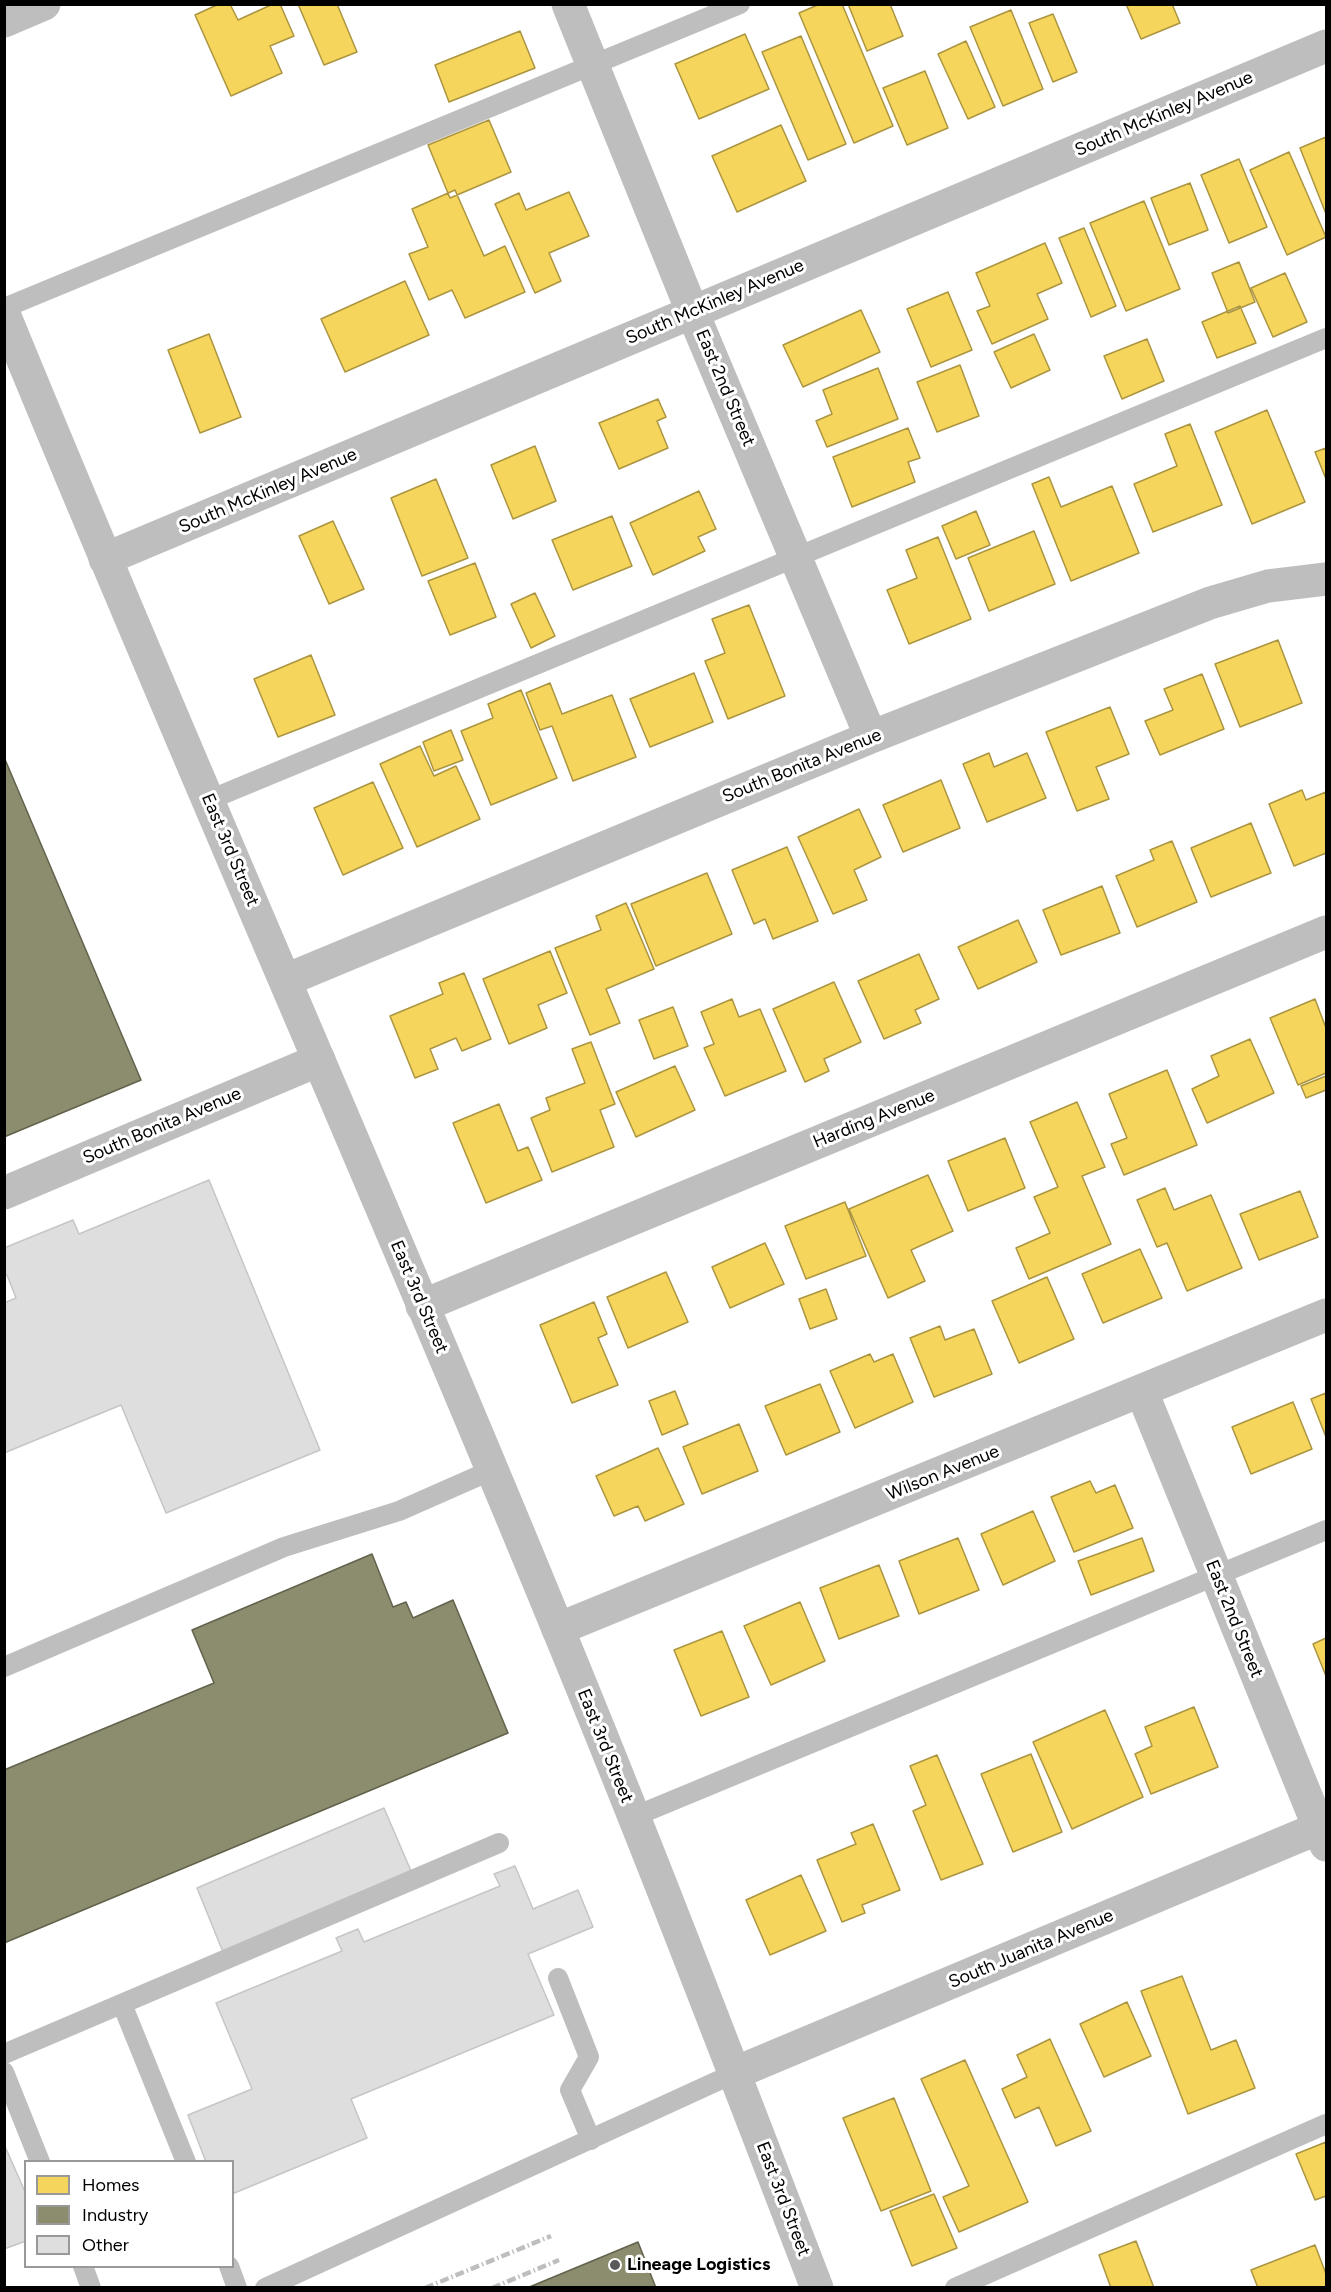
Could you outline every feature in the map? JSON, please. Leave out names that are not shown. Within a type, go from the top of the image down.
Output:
[{"type":"street","points":[[4,21],[44,4]]},
{"type":"street","name":"East 2nd Street","points":[[568,4],[692,311],[872,737]]},
{"type":"street","name":"South McKinley Avenue","points":[[105,559],[1326,46]]},
{"type":"street","name":"East 3rd Street","points":[[4,314],[105,559],[286,980],[558,1629],[735,2073],[817,2288]]},
{"type":"street","name":"South Bonita Avenue","points":[[286,980],[872,737],[1210,603],[1268,586],[1324,585]]},
{"type":"street","name":"Harding Avenue","points":[[422,1306],[1326,932]]},
{"type":"street","name":"South Bonita Avenue","points":[[4,1193],[319,1060]]},
{"type":"street","name":"Wilson Avenue","points":[[558,1629],[1326,1315]]},
{"type":"street","name":"East 2nd Street","points":[[1142,1392],[1324,1833]]},
{"type":"street","name":"South Juanita Avenue","points":[[735,2073],[1324,1833]]},
{"type":"lane","points":[[4,308],[740,4]]},
{"type":"lane","points":[[209,800],[1326,338]]},
{"type":"lane","points":[[4,1667],[284,1547],[399,1511],[492,1470]]},
{"type":"lane","points":[[633,1817],[1326,1530]]},
{"type":"lane","points":[[4,2054],[499,1843]]},
{"type":"lane","points":[[558,1978],[589,2057],[570,2090],[591,2140]]},
{"type":"lane","points":[[122,2004],[185,2160]]},
{"type":"lane","points":[[4,2072],[39,2160]]},
{"type":"lane","points":[[265,2288],[735,2073]]},
{"type":"lane","points":[[955,2288],[1326,2124]]},
{"type":"lane","points":[[84,2268],[91,2288]]},
{"type":"lane","points":[[230,2268],[237,2288]]},
{"type":"building: Homes","points":[[219,4],[230,4],[238,20],[273,4],[280,4],[294,36],[270,46],[282,73],[231,96],[195,15]]},
{"type":"building: Homes","points":[[298,4],[337,4],[357,52],[324,65]]},
{"type":"building: Homes","points":[[820,4],[842,4],[893,126],[854,143],[799,13]]},
{"type":"building: Homes","points":[[848,4],[890,4],[903,36],[867,51]]},
{"type":"building: Homes","points":[[1126,4],[1172,4],[1180,23],[1141,39]]},
{"type":"building: Homes","points":[[1011,10],[1043,89],[1003,106],[970,27]]},
{"type":"building: Homes","points":[[1053,14],[1077,72],[1053,82],[1029,23]]},
{"type":"building: Homes","points":[[520,31],[535,68],[449,102],[435,65]]},
{"type":"building: Homes","points":[[745,34],[769,89],[699,119],[675,64]]},
{"type":"building: Homes","points":[[801,36],[846,144],[808,160],[762,52]]},
{"type":"building: Homes","points":[[966,41],[995,107],[968,119],[938,54]]},
{"type":"building: Homes","points":[[925,71],[948,128],[907,145],[883,88]]},
{"type":"building: Homes","points":[[489,120],[511,172],[450,198],[428,145]]},
{"type":"building: Homes","points":[[781,125],[806,181],[737,212],[712,156]]},
{"type":"building: Homes","points":[[1326,137],[1326,214],[1300,148]]},
{"type":"building: Homes","points":[[1289,152],[1326,237],[1287,255],[1250,170]]},
{"type":"building: Homes","points":[[1239,159],[1267,227],[1229,243],[1201,175]]},
{"type":"building: Homes","points":[[1190,183],[1208,230],[1169,245],[1151,198]]},
{"type":"building: Homes","points":[[455,190],[484,256],[505,246],[525,292],[465,318],[452,290],[429,300],[409,254],[428,247],[412,209]]},
{"type":"building: Homes","points":[[569,192],[589,236],[549,253],[561,281],[535,293],[495,204],[519,193],[526,210]]},
{"type":"building: Homes","points":[[1144,201],[1180,289],[1126,311],[1090,223]]},
{"type":"building: Homes","points":[[1084,228],[1116,306],[1091,317],[1059,238]]},
{"type":"building: Homes","points":[[1045,243],[1062,283],[1037,294],[1048,319],[992,344],[977,311],[990,306],[976,273]]},
{"type":"building: Homes","points":[[1239,262],[1255,302],[1228,313],[1212,273]]},
{"type":"building: Homes","points":[[1285,273],[1307,322],[1273,337],[1251,288]]},
{"type":"building: Homes","points":[[405,281],[429,335],[345,372],[321,319]]},
{"type":"building: Homes","points":[[948,292],[972,350],[931,367],[907,309]]},
{"type":"building: Homes","points":[[1240,306],[1256,343],[1217,358],[1202,322]]},
{"type":"building: Homes","points":[[861,310],[880,352],[803,387],[783,345]]},
{"type":"building: Homes","points":[[209,334],[241,417],[200,433],[168,350]]},
{"type":"building: Homes","points":[[1034,334],[1050,370],[1011,388],[994,352]]},
{"type":"building: Homes","points":[[1147,339],[1164,381],[1122,399],[1104,356]]},
{"type":"building: Homes","points":[[960,365],[979,416],[937,432],[917,382]]},
{"type":"building: Homes","points":[[878,368],[898,419],[827,447],[816,421],[832,414],[823,390]]},
{"type":"building: Homes","points":[[658,399],[666,417],[657,421],[668,448],[619,469],[599,423]]},
{"type":"building: Homes","points":[[1267,410],[1305,502],[1252,524],[1215,432]]},
{"type":"building: Homes","points":[[1190,424],[1222,505],[1153,532],[1134,484],[1177,466],[1165,434]]},
{"type":"building: Homes","points":[[908,428],[920,458],[908,462],[915,482],[852,507],[833,457]]},
{"type":"building: Homes","points":[[535,446],[556,501],[513,519],[491,465]]},
{"type":"building: Homes","points":[[1326,448],[1326,479],[1315,452]]},
{"type":"building: Homes","points":[[1049,477],[1061,507],[1112,486],[1139,553],[1071,581],[1032,484]]},
{"type":"building: Homes","points":[[436,479],[468,558],[422,576],[391,498]]},
{"type":"building: Homes","points":[[699,491],[716,529],[698,537],[705,551],[653,575],[630,523]]},
{"type":"building: Homes","points":[[976,511],[990,545],[956,559],[942,526]]},
{"type":"building: Homes","points":[[612,516],[632,566],[573,590],[552,540]]},
{"type":"building: Homes","points":[[333,521],[364,589],[329,604],[299,536]]},
{"type":"building: Homes","points":[[1034,531],[1055,584],[989,611],[968,558]]},
{"type":"building: Homes","points":[[938,537],[971,619],[909,644],[887,590],[917,578],[906,550]]},
{"type":"building: Homes","points":[[475,563],[496,617],[450,635],[428,581]]},
{"type":"building: Homes","points":[[535,593],[555,636],[531,648],[511,604]]},
{"type":"building: Homes","points":[[749,605],[785,696],[728,719],[705,661],[725,653],[712,619]]},
{"type":"building: Homes","points":[[1278,640],[1302,703],[1240,727],[1215,664]]},
{"type":"building: Homes","points":[[311,655],[335,715],[278,737],[254,679]]},
{"type":"building: Homes","points":[[694,673],[713,722],[650,747],[630,699]]},
{"type":"building: Homes","points":[[1202,674],[1224,729],[1160,755],[1145,721],[1173,710],[1164,689]]},
{"type":"building: Homes","points":[[550,683],[562,714],[612,695],[636,757],[573,781],[552,726],[540,730],[526,693]]},
{"type":"building: Homes","points":[[521,690],[557,778],[491,805],[461,731],[493,718],[488,704]]},
{"type":"building: Homes","points":[[1110,707],[1129,754],[1096,767],[1109,799],[1077,811],[1046,732]]},
{"type":"building: Homes","points":[[451,730],[463,760],[434,771],[423,742]]},
{"type":"building: Homes","points":[[420,746],[434,776],[456,766],[480,819],[417,847],[380,764]]},
{"type":"building: Homes","points":[[989,753],[994,767],[1027,753],[1046,798],[987,822],[963,764]]},
{"type":"building: Homes","points":[[941,780],[960,828],[903,852],[883,805]]},
{"type":"building: Homes","points":[[373,782],[403,848],[343,875],[314,808]]},
{"type":"building: Homes","points":[[1302,790],[1306,800],[1326,792],[1326,853],[1294,866],[1269,804]]},
{"type":"building: Homes","points":[[859,809],[881,857],[854,870],[867,900],[833,914],[798,837]]},
{"type":"building: Homes","points":[[1251,823],[1271,873],[1211,897],[1191,848]]},
{"type":"building: Homes","points":[[1172,841],[1197,902],[1137,927],[1116,876],[1154,860],[1150,850]]},
{"type":"building: Homes","points":[[787,847],[818,921],[773,939],[765,919],[754,924],[732,870]]},
{"type":"building: Homes","points":[[707,873],[732,934],[656,966],[631,904]]},
{"type":"building: Homes","points":[[1102,886],[1120,933],[1061,955],[1043,910]]},
{"type":"building: Homes","points":[[626,903],[654,969],[606,989],[620,1023],[590,1035],[555,948],[601,930],[596,916]]},
{"type":"building: Homes","points":[[1018,920],[1037,962],[978,989],[958,947]]},
{"type":"building: Homes","points":[[550,951],[567,993],[538,1005],[547,1028],[509,1044],[483,979]]},
{"type":"building: Homes","points":[[919,954],[939,999],[915,1010],[921,1023],[884,1039],[858,981]]},
{"type":"building: Homes","points":[[464,973],[491,1039],[462,1051],[456,1038],[430,1049],[438,1069],[415,1078],[390,1016],[443,994],[439,983]]},
{"type":"building: Homes","points":[[834,982],[861,1042],[824,1059],[829,1071],[805,1082],[773,1009]]},
{"type":"building: Homes","points":[[732,999],[739,1017],[760,1009],[786,1071],[725,1096],[704,1048],[714,1044],[701,1012]]},
{"type":"building: Homes","points":[[1315,999],[1326,1028],[1326,1073],[1298,1085],[1270,1018]]},
{"type":"building: Homes","points":[[673,1007],[688,1046],[654,1059],[639,1020]]},
{"type":"building: Homes","points":[[1250,1039],[1274,1093],[1207,1123],[1192,1089],[1219,1076],[1211,1056]]},
{"type":"building: Homes","points":[[591,1042],[615,1104],[600,1110],[614,1147],[552,1172],[531,1118],[550,1110],[546,1098],[585,1083],[572,1049]]},
{"type":"building: Homes","points":[[675,1066],[695,1110],[636,1137],[616,1092]]},
{"type":"building: Homes","points":[[1167,1070],[1197,1145],[1124,1175],[1111,1144],[1127,1138],[1109,1094]]},
{"type":"building: Homes","points":[[1326,1076],[1326,1090],[1306,1098],[1301,1086]]},
{"type":"building: Homes","points":[[1077,1102],[1105,1167],[1082,1176],[1111,1244],[1029,1279],[1016,1248],[1050,1233],[1034,1197],[1058,1187],[1030,1122]]},
{"type":"building: Homes","points":[[499,1104],[518,1151],[528,1147],[542,1180],[486,1203],[453,1123]]},
{"type":"building: Homes","points":[[1005,1138],[1025,1188],[968,1211],[948,1161]]},
{"type":"building: Homes","points":[[928,1175],[953,1231],[911,1250],[925,1281],[888,1298],[849,1209]]},
{"type":"building: Homes","points":[[1165,1188],[1174,1210],[1211,1195],[1242,1268],[1187,1291],[1167,1243],[1157,1247],[1137,1200]]},
{"type":"building: Homes","points":[[1300,1191],[1318,1237],[1259,1260],[1240,1214]]},
{"type":"building: Homes","points":[[845,1202],[866,1256],[806,1279],[785,1226]]},
{"type":"building: Homes","points":[[765,1243],[784,1284],[730,1308],[712,1267]]},
{"type":"building: Homes","points":[[1140,1249],[1162,1298],[1103,1323],[1082,1274]]},
{"type":"building: Homes","points":[[666,1272],[688,1322],[628,1348],[607,1297]]},
{"type":"building: Homes","points":[[1047,1277],[1074,1339],[1019,1363],[992,1301]]},
{"type":"building: Homes","points":[[826,1289],[837,1319],[810,1329],[799,1299]]},
{"type":"building: Homes","points":[[594,1302],[607,1334],[598,1338],[618,1385],[572,1403],[540,1325]]},
{"type":"building: Homes","points":[[940,1326],[945,1340],[974,1329],[992,1374],[934,1397],[910,1338]]},
{"type":"building: Homes","points":[[870,1354],[874,1362],[893,1354],[913,1402],[855,1428],[830,1371]]},
{"type":"building: Homes","points":[[820,1384],[840,1432],[786,1455],[765,1406]]},
{"type":"building: Homes","points":[[675,1391],[688,1424],[662,1435],[649,1401]]},
{"type":"building: Homes","points":[[1326,1393],[1326,1437],[1311,1399]]},
{"type":"building: Homes","points":[[1293,1402],[1312,1449],[1251,1474],[1232,1427]]},
{"type":"building: Homes","points":[[739,1424],[758,1471],[702,1494],[683,1447]]},
{"type":"building: Homes","points":[[658,1448],[684,1504],[645,1521],[638,1506],[614,1516],[596,1476]]},
{"type":"building: Homes","points":[[1090,1481],[1096,1493],[1115,1485],[1133,1528],[1074,1552],[1051,1497]]},
{"type":"building: Homes","points":[[1033,1511],[1055,1561],[1003,1585],[981,1534]]},
{"type":"building: Homes","points":[[958,1538],[979,1590],[919,1614],[899,1561]]},
{"type":"building: Homes","points":[[1142,1538],[1154,1571],[1091,1595],[1078,1561]]},
{"type":"building: Homes","points":[[879,1565],[899,1616],[839,1639],[820,1588]]},
{"type":"building: Homes","points":[[800,1602],[825,1661],[771,1685],[744,1626]]},
{"type":"building: Homes","points":[[722,1631],[749,1697],[701,1716],[674,1650]]},
{"type":"building: Homes","points":[[1326,1638],[1326,1676],[1313,1644]]},
{"type":"building: Homes","points":[[1194,1707],[1218,1767],[1151,1794],[1135,1754],[1152,1746],[1145,1727]]},
{"type":"building: Homes","points":[[1105,1710],[1143,1797],[1072,1829],[1033,1742]]},
{"type":"building: Homes","points":[[1031,1754],[1062,1832],[1013,1852],[981,1774]]},
{"type":"building: Homes","points":[[937,1755],[983,1864],[941,1880],[913,1811],[926,1805],[910,1766]]},
{"type":"building: Homes","points":[[873,1824],[900,1890],[862,1905],[865,1913],[842,1922],[817,1860],[856,1844],[851,1833]]},
{"type":"building: Homes","points":[[801,1875],[826,1931],[770,1955],[746,1900]]},
{"type":"building: Homes","points":[[1182,1976],[1211,2050],[1236,2040],[1255,2088],[1188,2114],[1141,1991]]},
{"type":"building: Homes","points":[[1127,2002],[1151,2056],[1104,2077],[1080,2024]]},
{"type":"building: Homes","points":[[1050,2039],[1091,2131],[1056,2146],[1039,2107],[1015,2118],[1002,2089],[1027,2077],[1017,2055]]},
{"type":"building: Homes","points":[[965,2060],[1028,2202],[959,2232],[943,2197],[969,2186],[921,2079]]},
{"type":"building: Homes","points":[[894,2098],[931,2191],[881,2211],[843,2118]]},
{"type":"building: Homes","points":[[1326,2142],[1326,2196],[1315,2200],[1296,2154]]},
{"type":"building: Homes","points":[[934,2194],[957,2248],[912,2266],[890,2211]]},
{"type":"building: Homes","points":[[1136,2241],[1154,2288],[1111,2288],[1099,2255]]},
{"type":"building: Homes","points":[[1315,2245],[1326,2274],[1326,2288],[1258,2288],[1251,2270]]},
{"type":"building: Industry","points":[[4,757],[141,1080],[4,1137]]},
{"type":"building: Industry","points":[[372,1554],[393,1607],[406,1602],[413,1618],[453,1600],[508,1733],[4,1943],[4,1770],[214,1683],[192,1630]]},
{"type":"building: Industry","name":"Lineage Logistics","points":[[638,2242],[656,2288],[527,2288]]},
{"type":"building: Other","points":[[209,1180],[320,1450],[166,1513],[121,1405],[4,1453],[4,1303],[16,1298],[7,1275],[4,1276],[4,1248],[73,1220],[79,1234]]},
{"type":"building: Other","points":[[384,1808],[411,1871],[223,1952],[197,1888]]},
{"type":"building: Other","points":[[515,1866],[533,1909],[578,1890],[593,1927],[528,1954],[554,2015],[351,2099],[367,2138],[234,2193],[234,2160],[205,2160],[188,2115],[252,2089],[216,2003],[342,1951],[336,1938],[358,1929],[364,1942],[500,1886],[494,1874]]},
{"type":"building: Other","points":[[4,2144],[24,2189],[24,2242],[4,2249]]},
{"type":"railway","points":[[425,2288],[551,2236]]},
{"type":"railway","points":[[492,2288],[559,2260]]},
{"type":"place","name":"Lineage Logistics","points":[[615,2265]]}]
